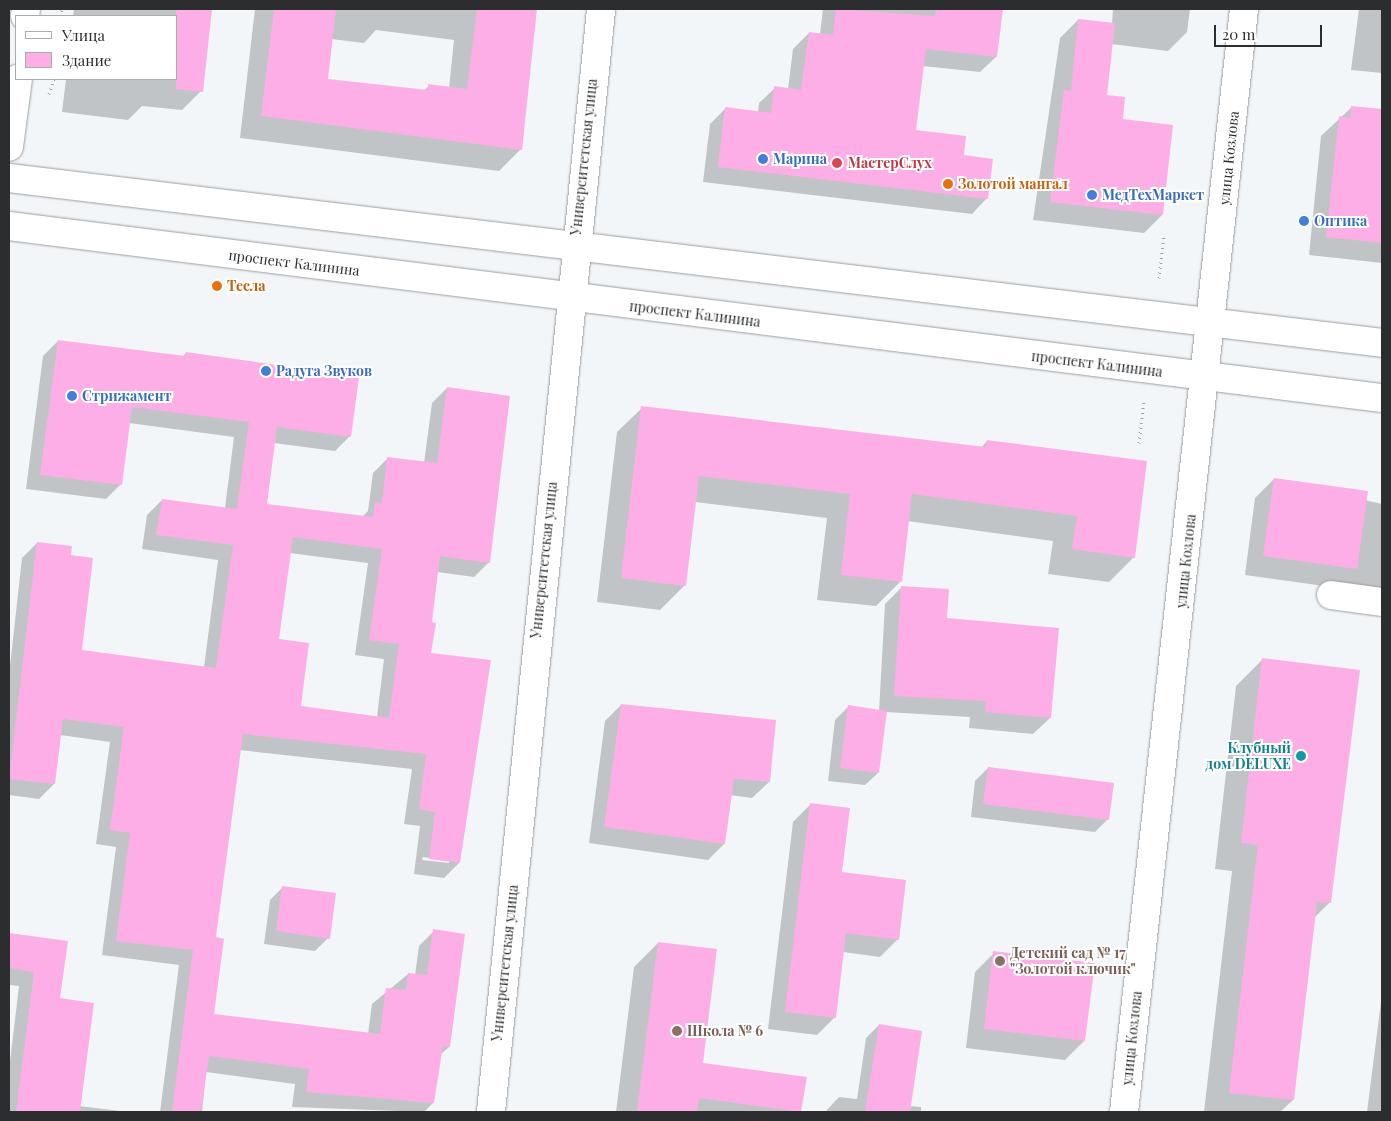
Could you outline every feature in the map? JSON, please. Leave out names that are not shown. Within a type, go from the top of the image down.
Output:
[{"type":"main road","name":"Университетская улица","points":[[491,1112],[574,247],[601,9]]},
{"type":"main road","name":"улица Козлова","points":[[1124,1112],[1212,323],[1244,9]]},
{"type":"main road","points":[[9,147],[18,80]]},
{"type":"main road","points":[[9,178],[1382,343]]},
{"type":"main road","name":"проспект Калинина","points":[[9,226],[1206,378],[1382,398]]},
{"type":"main road","points":[[1331,595],[1382,602]]},
{"type":"path","points":[[1158,278],[1164,235]]},
{"type":"path","points":[[1139,442],[1144,397]]},
{"type":"building","points":[[176,9],[212,9],[203,92],[176,89],[176,80],[178,80],[178,15],[176,15]]},
{"type":"building","points":[[274,9],[336,9],[328,79],[428,90],[428,84],[467,89],[477,9],[537,9],[522,150],[261,116]]},
{"type":"building","points":[[836,9],[935,16],[936,9],[1003,9],[997,57],[926,49],[916,130],[966,136],[964,155],[993,159],[988,199],[718,167],[725,107],[771,113],[774,86],[801,90],[809,32],[833,35]]},
{"type":"building","points":[[1078,19],[1115,23],[1107,95],[1125,97],[1123,119],[1173,125],[1163,215],[1050,202],[1064,90],[1071,91]]},
{"type":"building","points":[[1351,106],[1382,109],[1382,243],[1326,237],[1339,116],[1350,118]]},
{"type":"building","points":[[58,340],[185,356],[186,352],[359,377],[351,437],[277,427],[267,504],[373,517],[375,502],[382,503],[387,457],[437,463],[447,387],[510,396],[490,563],[440,556],[432,622],[436,623],[431,653],[491,660],[460,863],[429,859],[435,812],[419,809],[426,754],[243,734],[216,937],[224,939],[214,1014],[380,1034],[386,988],[406,990],[408,973],[427,975],[433,929],[465,934],[450,1047],[443,1046],[434,1103],[306,1092],[309,1069],[209,1056],[201,1112],[172,1112],[193,950],[116,941],[130,833],[110,830],[124,727],[63,719],[55,784],[9,779],[37,542],[72,546],[71,555],[93,558],[82,650],[216,668],[233,545],[156,535],[162,499],[237,509],[249,422],[132,407],[122,485],[40,475]],"holes":[[[293,537],[382,549],[369,640],[399,644],[389,718],[301,706],[309,643],[279,639]]]},
{"type":"building","points":[[641,406],[986,447],[987,440],[1147,461],[1135,558],[1072,549],[1077,516],[912,494],[902,582],[841,575],[850,494],[699,476],[686,586],[621,578]]},
{"type":"building","points":[[1274,478],[1368,491],[1357,569],[1263,556]]},
{"type":"building","points":[[901,586],[949,589],[947,618],[1059,628],[1051,718],[985,712],[986,701],[894,696]]},
{"type":"building","points":[[1262,658],[1360,670],[1331,903],[1317,902],[1294,1100],[1229,1093],[1258,845],[1241,843]]},
{"type":"building","points":[[621,704],[776,720],[770,782],[734,779],[725,844],[604,827]]},
{"type":"building","points":[[848,705],[887,711],[879,773],[840,768]]},
{"type":"building","points":[[988,767],[1114,783],[1109,820],[983,804]]},
{"type":"building","points":[[810,803],[850,808],[842,872],[906,880],[899,940],[846,933],[836,1018],[785,1012]]},
{"type":"building","points":[[282,886],[336,893],[330,939],[276,931]]},
{"type":"building","points":[[9,933],[68,941],[60,998],[94,1003],[80,1112],[16,1112],[34,972],[9,968]]},
{"type":"building","name":"Школа № 6","points":[[658,942],[717,949],[703,1063],[807,1077],[801,1112],[699,1098],[697,1112],[637,1112]]},
{"type":"building","points":[[993,951],[1095,963],[1085,1041],[984,1029]]},
{"type":"building","points":[[879,1024],[922,1031],[910,1112],[865,1112]]},
{"type":"place","name":"Марина","points":[[763,159]]},
{"type":"place","name":"МастерСлух","points":[[837,163]]},
{"type":"place","name":"Золотой мангал","points":[[948,184]]},
{"type":"place","name":"МедТехМаркет","points":[[1092,195]]},
{"type":"place","name":"Оптика","points":[[1304,221]]},
{"type":"place","name":"Тесла","points":[[217,286]]},
{"type":"place","name":"Радуга Звуков","points":[[266,371]]},
{"type":"place","name":"Стрижамент","points":[[72,396]]},
{"type":"place","name":"Клубный дом DELUXE","points":[[1301,756]]},
{"type":"place","name":"Детский сад № 17 \"Золотой ключик\"","points":[[1000,961]]},
{"type":"place","name":"Школа № 6","points":[[677,1031]]}]
